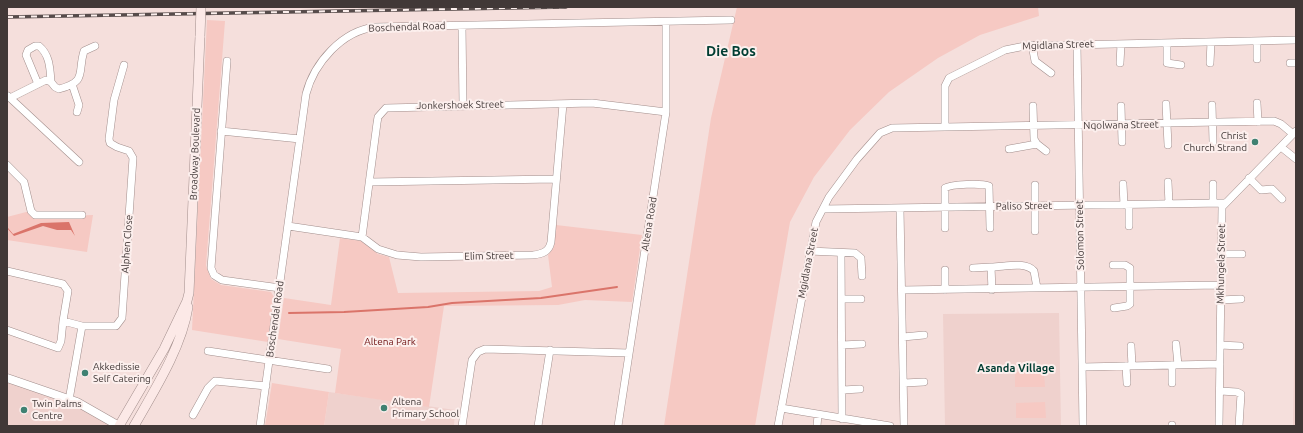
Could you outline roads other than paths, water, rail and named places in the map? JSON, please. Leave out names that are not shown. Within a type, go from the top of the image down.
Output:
[{"type":"main road","name":"Broadway Boulevard","points":[[119,426],[164,349],[187,301],[189,293],[201,7]]},
{"type":"main road","name":"Broadway Boulevard","points":[[134,426],[174,352],[187,314],[187,301]]},
{"type":"street","name":"Boschendal Road","points":[[260,426],[306,94],[313,73],[330,52],[354,34],[367,28],[375,27],[731,20]]},
{"type":"street","name":"Altena Road","points":[[618,426],[666,112],[666,22]]},
{"type":"street","points":[[462,26],[463,106]]},
{"type":"street","name":"Mgidlana Street","points":[[778,426],[809,251],[816,222],[829,197],[857,159],[884,130],[945,127],[945,86],[949,78],[976,63],[1011,48],[1032,46],[1296,40]]},
{"type":"street","points":[[1257,41],[1257,60]]},
{"type":"street","points":[[1210,63],[1211,42]]},
{"type":"street","points":[[1167,43],[1167,63],[1181,65]]},
{"type":"street","points":[[1120,63],[1121,44]]},
{"type":"street","name":"Solomon Street","points":[[1077,45],[1083,426]]},
{"type":"street","points":[[38,84],[26,55],[28,50],[37,46],[44,51],[50,64],[51,82]]},
{"type":"street","points":[[79,162],[9,96],[46,80],[51,82],[58,89],[76,82],[80,76],[84,51],[95,46]]},
{"type":"street","points":[[1032,46],[1035,62],[1051,73]]},
{"type":"street","points":[[227,61],[210,265],[212,272],[216,277],[222,280],[280,288]]},
{"type":"street","name":"Alphen Close","points":[[82,326],[116,326],[122,318],[133,158],[129,151],[113,146],[109,139],[114,100],[124,65]]},
{"type":"street","points":[[72,84],[79,105],[77,112]]},
{"type":"street","name":"Jonkershoek Street","points":[[362,237],[377,123],[381,112],[386,108],[394,106],[604,103],[666,112]]},
{"type":"street","points":[[1257,103],[1258,122]]},
{"type":"street","name":"Elim Street","points":[[288,226],[362,237],[378,249],[397,255],[421,257],[538,255],[548,251],[551,242],[555,179],[563,104]]},
{"type":"street","points":[[1166,104],[1168,145]]},
{"type":"street","points":[[1212,105],[1213,142]]},
{"type":"street","points":[[1033,106],[1035,126],[1034,139],[1037,144],[1046,151]]},
{"type":"street","points":[[1121,106],[1122,142]]},
{"type":"street","name":"Nqolwana Street","points":[[945,127],[1277,122],[1294,133]]},
{"type":"street","points":[[221,131],[300,140]]},
{"type":"street","points":[[1224,203],[1294,133]]},
{"type":"street","points":[[1009,149],[1037,144]]},
{"type":"street","points":[[1281,147],[1296,159]]},
{"type":"street","points":[[7,165],[24,182],[31,211],[34,215],[82,215]]},
{"type":"street","points":[[1249,178],[1261,190],[1272,189],[1282,199]]},
{"type":"street","points":[[370,182],[555,179]]},
{"type":"street","points":[[1168,182],[1169,204]]},
{"type":"street","points":[[1123,184],[1129,226]]},
{"type":"street","points":[[1213,184],[1213,203]]},
{"type":"street","points":[[945,228],[944,190],[946,187],[970,185],[989,186],[990,228]]},
{"type":"street","points":[[1035,185],[1035,231]]},
{"type":"street","name":"Paliso Street","points":[[823,209],[1224,203]]},
{"type":"street","name":"Mkhungela Street","points":[[1219,426],[1220,285],[1222,213],[1224,203]]},
{"type":"street","points":[[900,209],[904,426]]},
{"type":"street","points":[[809,251],[855,253],[861,258],[862,276]]},
{"type":"street","points":[[841,253],[842,419]]},
{"type":"street","points":[[1221,254],[1242,254]]},
{"type":"street","points":[[1113,265],[1129,266],[1129,305],[1114,308]]},
{"type":"street","points":[[991,267],[992,290]]},
{"type":"street","points":[[973,268],[1030,267],[1036,274],[1037,288]]},
{"type":"street","points":[[945,270],[945,290]]},
{"type":"street","points":[[7,271],[66,286],[68,291],[61,341],[58,348],[7,330]]},
{"type":"street","points":[[902,290],[992,290],[1220,285]]},
{"type":"street","points":[[842,299],[861,299]]},
{"type":"street","points":[[1220,300],[1241,299]]},
{"type":"street","points":[[63,321],[82,326],[69,400]]},
{"type":"street","points":[[903,337],[924,335]]},
{"type":"street","points":[[842,345],[862,344]]},
{"type":"street","points":[[1172,383],[1176,344]]},
{"type":"street","points":[[1220,345],[1240,346]]},
{"type":"street","points":[[1127,384],[1131,346]]},
{"type":"street","points":[[462,426],[472,360],[478,352],[485,349],[629,353]]},
{"type":"street","points":[[538,426],[550,350]]},
{"type":"street","points":[[208,351],[328,369]]},
{"type":"street","points":[[1082,367],[1220,364]]},
{"type":"street","points":[[7,378],[90,408],[119,426]]},
{"type":"street","points":[[193,415],[208,388],[215,381],[266,386]]},
{"type":"street","points":[[904,383],[924,382]]},
{"type":"street","points":[[843,390],[860,389]]},
{"type":"street","points":[[1220,391],[1238,392],[1241,394],[1239,426]]},
{"type":"street","points":[[781,408],[863,424],[890,426]]},
{"type":"street","points":[[817,426],[818,415]]},
{"type":"waterway","points":[[289,313],[344,312],[428,307],[452,303],[541,298],[617,287]]},
{"type":"railway","points":[[7,17],[566,7]]},
{"type":"place","name":"Christ Church Strand","points":[[1255,142]]},
{"type":"place","name":"Akkedissie Self Catering","points":[[85,373]]},
{"type":"place","name":"Altena Primary School","points":[[384,408]]},
{"type":"place","name":"Twin Palms Centre","points":[[24,410]]},
{"type":"district","name":"Die Bos","points":[[731,51]]},
{"type":"district","name":"Asanda Village","points":[[1016,368]]},
{"type":"park label","name":"Altena Park","points":[[390,342]]}]
